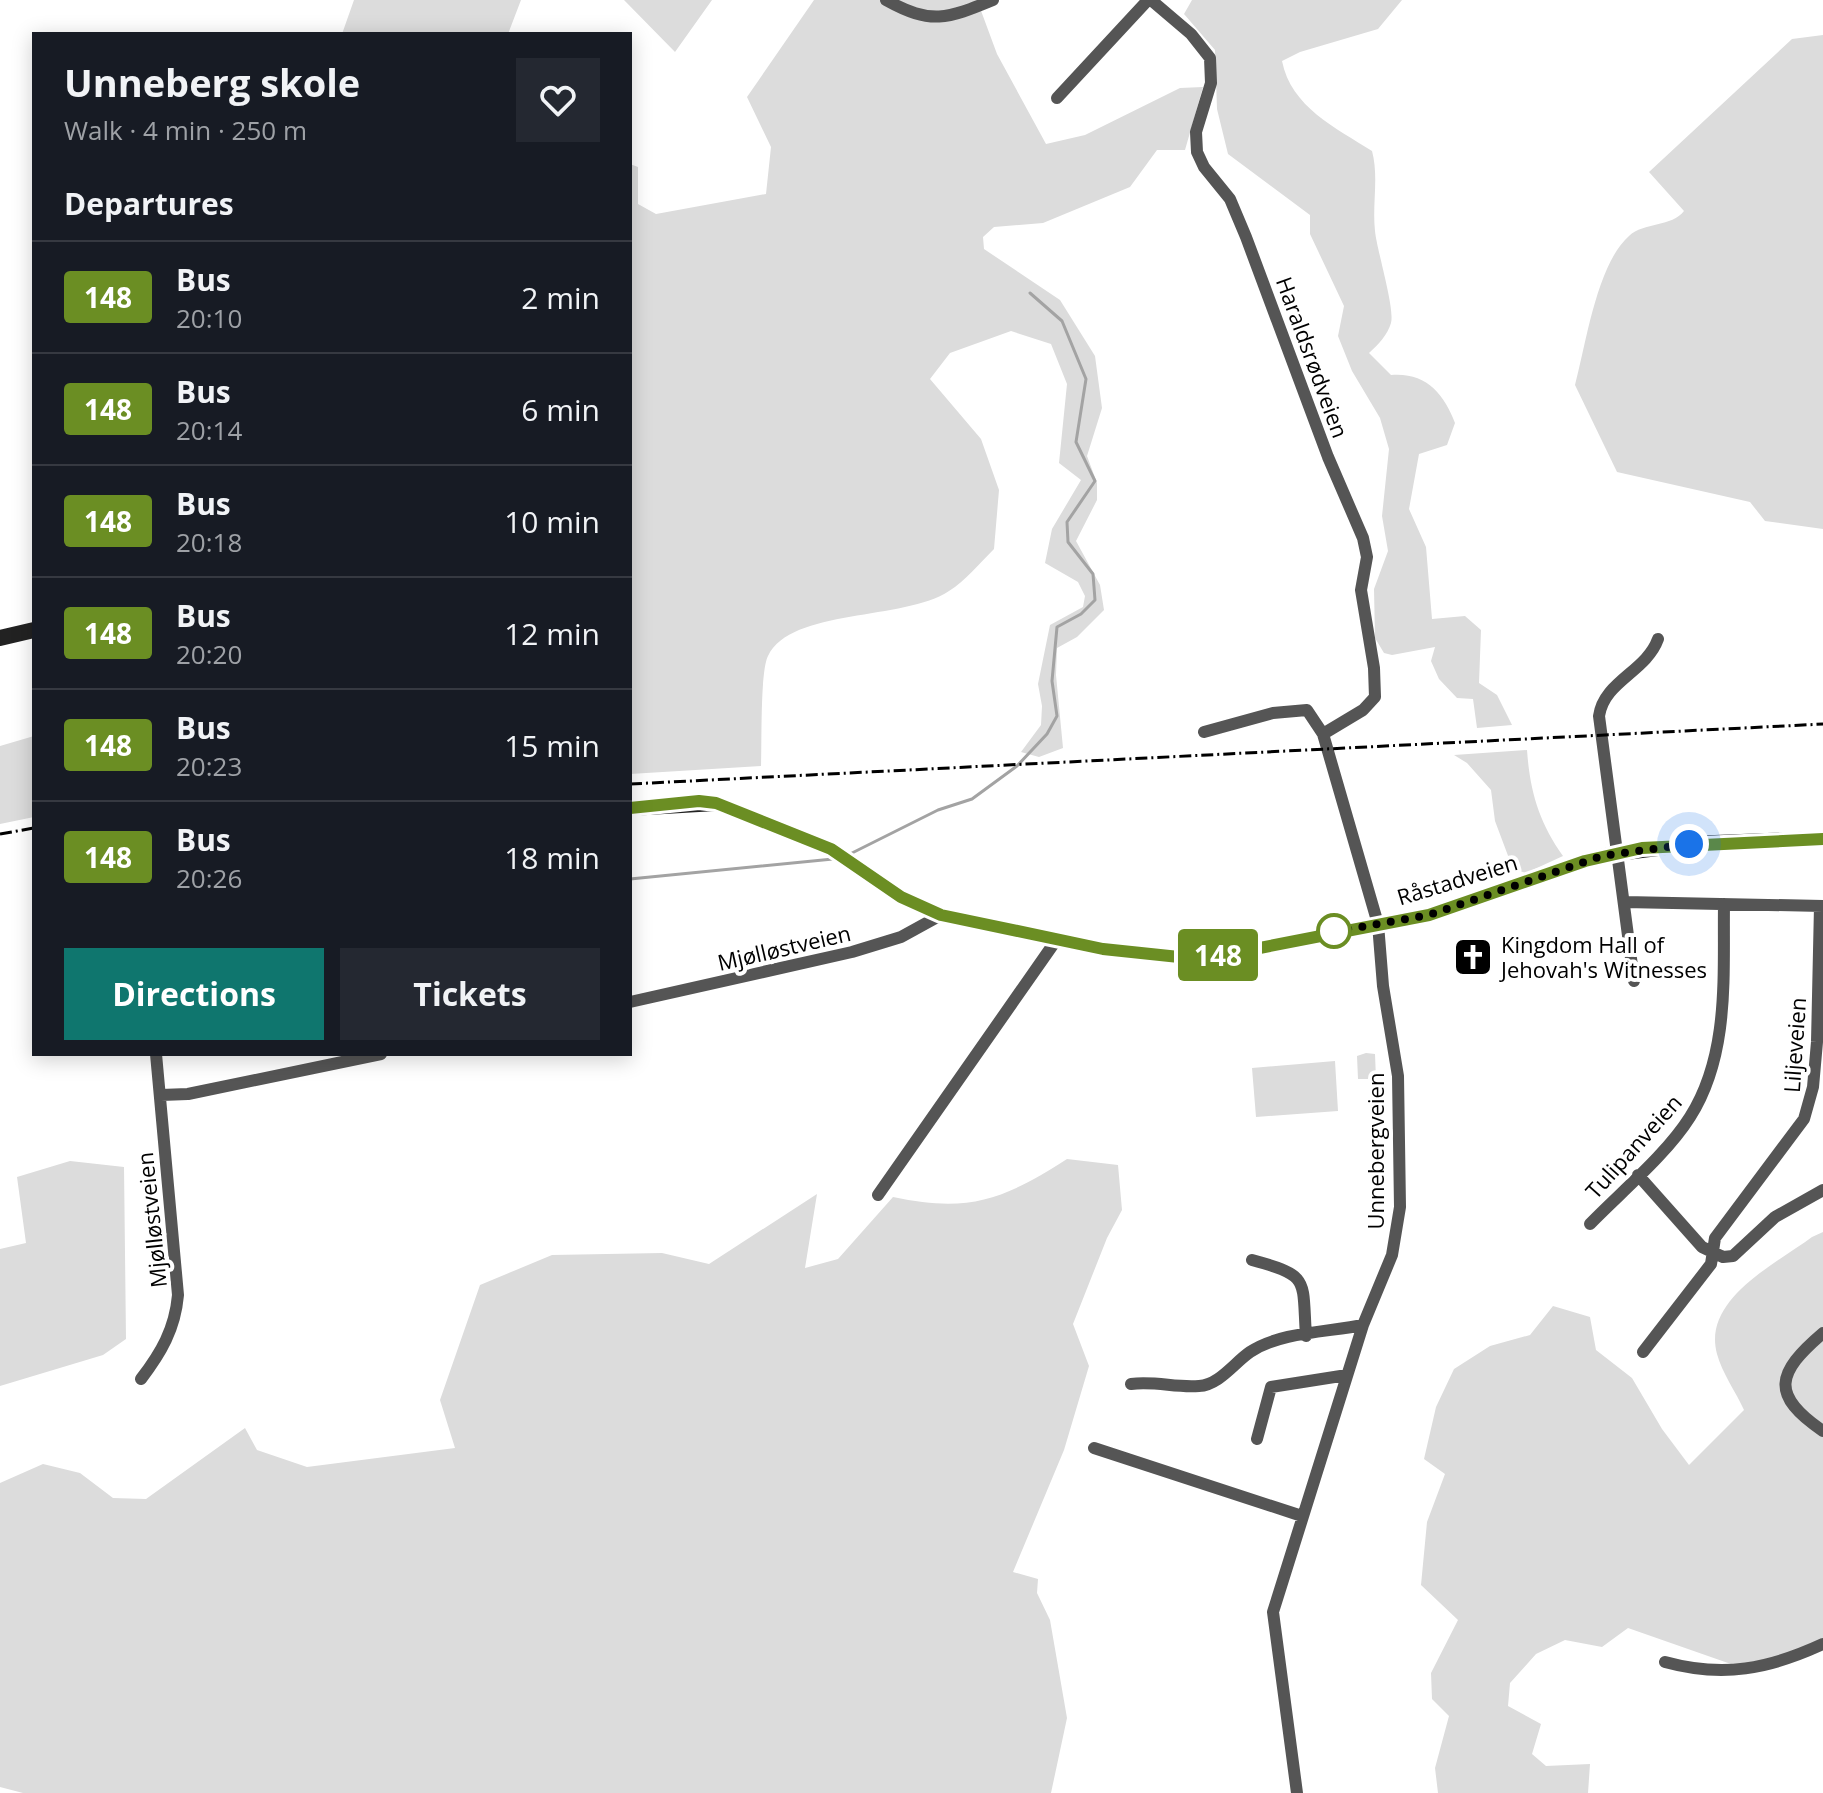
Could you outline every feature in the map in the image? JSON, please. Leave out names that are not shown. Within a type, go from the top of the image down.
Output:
[{"type":"main road","points":[[0,638],[32,630]]},
{"type":"main road","name":"Råstadveien","points":[[632,808],[699,801],[752,815],[831,849],[901,897],[941,915],[1138,954],[1206,957],[1453,908],[1585,861],[1618,853],[1689,844],[1823,839]]},
{"type":"street","points":[[886,0],[903,10],[943,19],[993,0]]},
{"type":"street","name":"Haraldsrødveien","points":[[1057,98],[1149,0],[1191,34],[1210,58],[1211,83],[1196,132],[1197,152],[1204,167],[1230,199],[1246,237],[1328,457],[1363,538],[1367,557],[1361,590],[1374,668],[1375,697],[1363,710],[1323,734]]},
{"type":"street","points":[[1634,981],[1601,748],[1600,706],[1607,693],[1652,655],[1658,639]]},
{"type":"street","points":[[1204,732],[1273,713],[1307,710],[1323,734],[1378,924]]},
{"type":"street","points":[[1625,902],[1822,906]]},
{"type":"street","name":"Tulipanveien","points":[[1590,1224],[1689,1119],[1708,1082],[1722,1025],[1724,904]]},
{"type":"street","name":"Liljeveien","points":[[1643,1352],[1711,1264],[1715,1238],[1793,1136],[1809,1106],[1817,1042],[1822,906]]},
{"type":"street","name":"Mjølløstveien","points":[[632,1002],[852,952],[901,937],[941,915]]},
{"type":"street","name":"Unnebergveien","points":[[1297,1793],[1273,1612],[1363,1325],[1392,1255],[1400,1207],[1398,1076],[1383,986],[1378,924]]},
{"type":"street","points":[[878,1195],[1057,939]]},
{"type":"street","name":"Mjølløstveien","points":[[141,1379],[161,1353],[176,1317],[178,1295],[156,1056]]},
{"type":"street","points":[[161,1095],[188,1094],[371,1056]]},
{"type":"street","points":[[1638,1175],[1702,1247],[1723,1257],[1733,1256],[1775,1217],[1823,1190]]},
{"type":"street","points":[[1252,1260],[1291,1270],[1303,1284],[1306,1336]]},
{"type":"street","points":[[1131,1384],[1155,1381],[1199,1386],[1211,1383],[1250,1352],[1271,1341],[1363,1325]]},
{"type":"street","points":[[1823,1333],[1796,1359],[1785,1382],[1786,1393],[1794,1410],[1823,1431]]},
{"type":"street","points":[[1257,1439],[1271,1387],[1347,1375]]},
{"type":"street","points":[[1094,1448],[1302,1516]]},
{"type":"street","points":[[1665,1662],[1715,1672],[1787,1658],[1823,1644]]},
{"type":"shaded area","points":[[354,0],[521,0],[509,32],[343,32]]},
{"type":"shaded area","points":[[624,0],[712,0],[675,52]]},
{"type":"shaded area","points":[[814,0],[991,0],[980,8],[997,54],[1046,144],[1085,135],[1180,88],[1203,87],[1185,150],[1157,150],[1130,187],[1043,223],[994,227],[983,237],[984,249],[1060,300],[1095,356],[1102,408],[1087,456],[1097,483],[1097,500],[1076,541],[1100,585],[1104,610],[1077,637],[1057,648],[1056,675],[1063,748],[1039,757],[1021,752],[1041,725],[1038,684],[1050,625],[1083,607],[1085,596],[1078,582],[1045,563],[1052,529],[1081,480],[1059,463],[1067,384],[1051,344],[1011,331],[950,353],[930,379],[981,439],[999,490],[994,549],[955,587],[929,600],[824,622],[781,641],[765,664],[761,766],[632,774],[632,165],[638,167],[638,204],[656,214],[766,194],[771,147],[747,97]]},
{"type":"shaded area","points":[[1192,0],[1402,0],[1378,29],[1300,52],[1282,61],[1287,77],[1305,104],[1330,125],[1372,151],[1375,231],[1392,316],[1388,331],[1369,353],[1391,375],[1414,377],[1432,387],[1445,402],[1455,423],[1447,445],[1419,454],[1409,509],[1426,547],[1432,619],[1465,616],[1481,630],[1479,683],[1497,695],[1512,725],[1477,728],[1473,699],[1457,698],[1439,679],[1431,661],[1435,647],[1392,655],[1384,653],[1375,638],[1374,589],[1388,551],[1382,516],[1389,449],[1380,418],[1352,371],[1338,336],[1344,306],[1310,234],[1310,215],[1228,154],[1217,109],[1215,50],[1184,14]]},
{"type":"shaded area","points":[[1823,35],[1823,529],[1765,521],[1750,502],[1617,472],[1575,385],[1594,306],[1618,249],[1635,232],[1672,220],[1684,211],[1649,172],[1792,39]]},
{"type":"shaded area","points":[[32,737],[32,817],[0,824],[0,746]]},
{"type":"shaded area","points":[[1527,750],[1537,806],[1563,856],[1526,873],[1513,869],[1495,821],[1491,790],[1467,763],[1454,755]]},
{"type":"shaded area","points":[[1375,1054],[1376,1079],[1358,1079],[1357,1056]]},
{"type":"shaded area","points":[[1335,1061],[1338,1111],[1256,1117],[1252,1068]]},
{"type":"shaded area","points":[[1067,1159],[1118,1165],[1122,1210],[1107,1238],[1073,1324],[1089,1366],[1064,1450],[1013,1572],[1038,1579],[1037,1593],[1050,1620],[1067,1718],[1051,1793],[23,1793],[0,1787],[0,1483],[43,1464],[80,1473],[113,1498],[146,1499],[245,1428],[257,1450],[307,1467],[455,1448],[440,1400],[480,1285],[552,1255],[662,1253],[709,1264],[817,1194],[805,1268],[838,1259],[893,1197],[943,1204],[984,1199],[1024,1184]]},
{"type":"shaded area","points":[[70,1161],[124,1167],[126,1339],[103,1355],[0,1386],[0,1249],[26,1243],[17,1177]]},
{"type":"shaded area","points":[[1823,1232],[1823,1646],[1748,1670],[1628,1628],[1602,1647],[1565,1640],[1536,1654],[1510,1683],[1508,1706],[1541,1724],[1532,1754],[1546,1766],[1590,1764],[1588,1793],[1438,1793],[1435,1768],[1449,1716],[1432,1699],[1431,1673],[1458,1620],[1421,1585],[1427,1522],[1445,1474],[1424,1459],[1436,1407],[1454,1369],[1490,1346],[1530,1335],[1553,1306],[1590,1317],[1596,1350],[1632,1378],[1662,1429],[1689,1465],[1744,1410],[1717,1354],[1715,1334],[1720,1316],[1745,1285],[1762,1271]]},
{"type":"waterway","points":[[848,855],[938,810],[972,799],[1017,766],[1047,734],[1057,716],[1052,681],[1057,627],[1081,614],[1095,600],[1093,574],[1068,542],[1067,522],[1095,481],[1076,442],[1086,379],[1062,321],[1030,293]]},
{"type":"waterway","points":[[632,879],[833,859]]},
{"type":"railway","points":[[632,784],[1823,724]]},
{"type":"railway","points":[[0,834],[32,828]]},
{"type":"bus line","name":"148","points":[[632,808],[699,801],[716,803],[831,849],[869,872],[901,897],[941,915],[1103,949],[1179,957],[1239,952],[1429,915],[1550,872],[1642,848],[1823,839]]},
{"type":"place","name":"Kingdom Hall of Jehovah's Witnesses","points":[[1473,957]]},
{"type":"route","points":[[1334,931],[1327,933],[1429,915],[1602,856],[1642,848],[1689,844]]}]
